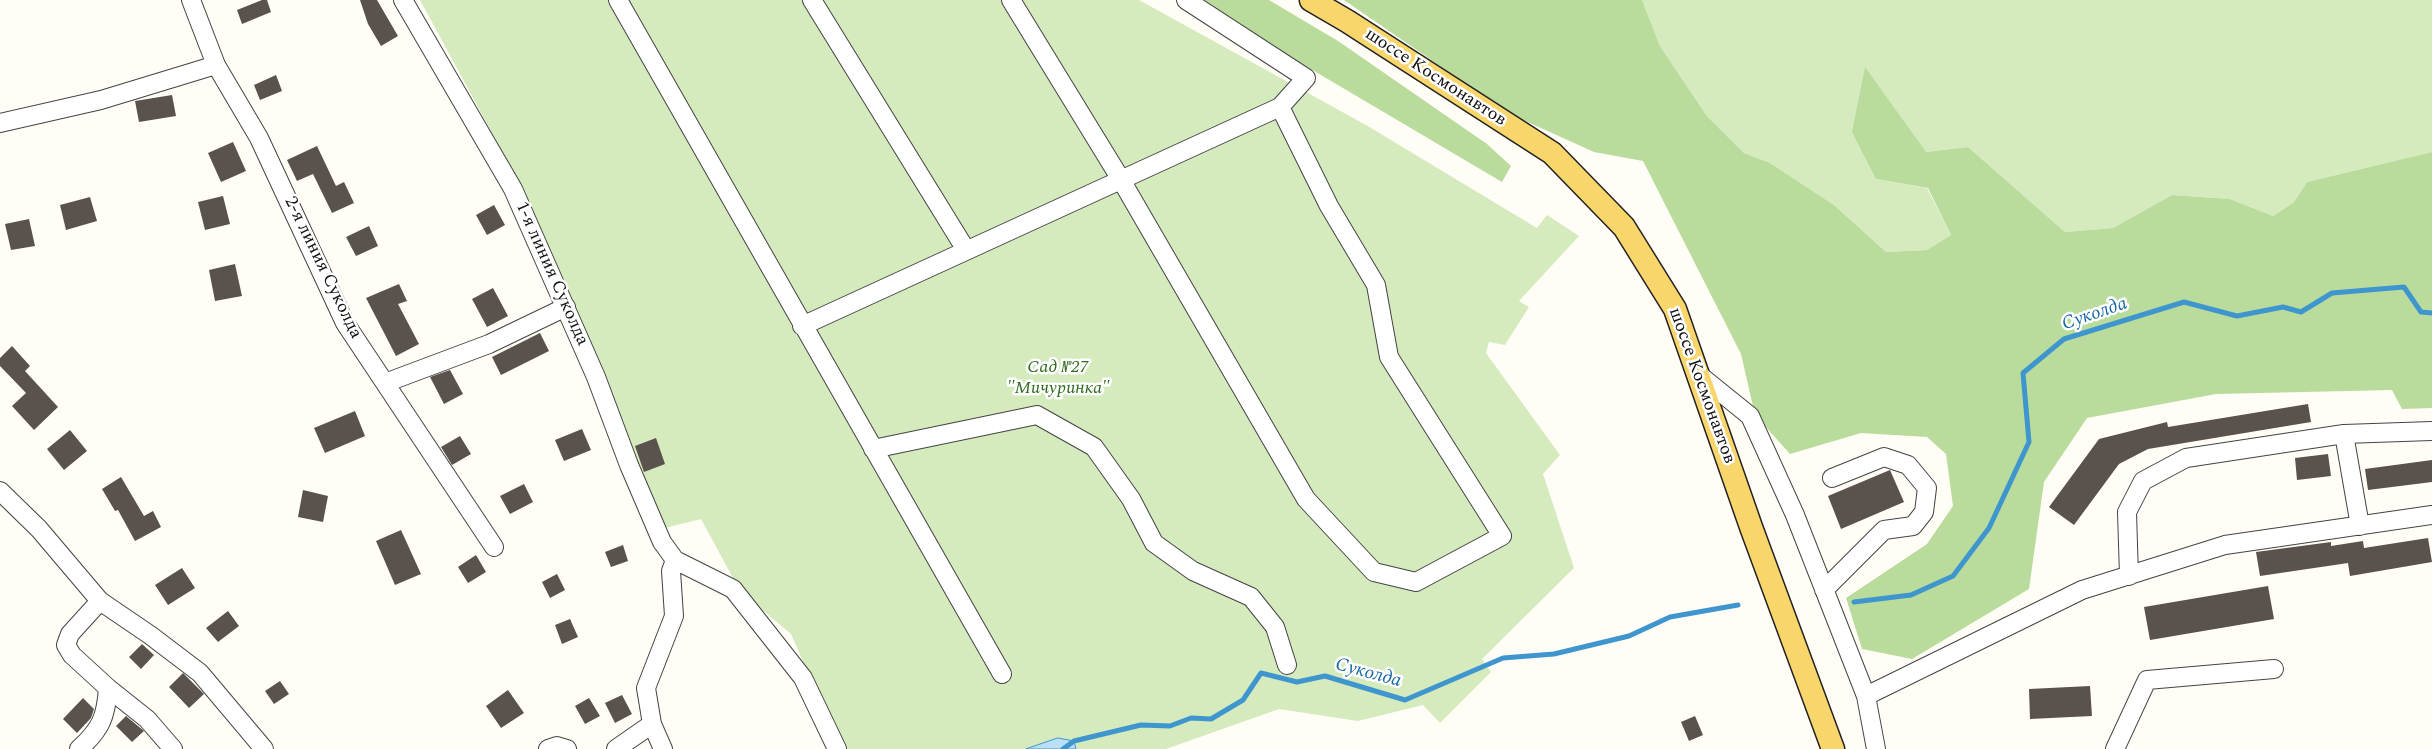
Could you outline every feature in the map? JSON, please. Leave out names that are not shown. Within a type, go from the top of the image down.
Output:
[{"type":"main road","name":"шоссе Космонавтов","points":[[1311,0],[1347,21],[1552,153],[1624,227],[1675,309],[1750,527],[1833,749]]},
{"type":"street","name":"2-я линия Суколда","points":[[192,0],[216,65],[259,138],[345,323],[494,547]]},
{"type":"street","name":"1-я линия Суколда","points":[[403,0],[513,189],[596,377],[629,465],[662,542],[675,560],[733,588],[803,678],[836,749]]},
{"type":"street","points":[[618,0],[802,326],[1002,674]]},
{"type":"street","points":[[812,0],[966,250]]},
{"type":"street","points":[[1011,0],[1120,178],[1306,499],[1374,572],[1416,582],[1502,536],[1389,357],[1376,285],[1329,206],[1280,107]]},
{"type":"street","points":[[802,326],[1120,178],[1280,107],[1306,78],[1186,0]]},
{"type":"street","points":[[0,123],[100,100],[216,65]]},
{"type":"street","points":[[384,383],[489,344],[566,307]]},
{"type":"street","points":[[1698,374],[1750,416],[1795,515],[1866,696],[1876,749]]},
{"type":"street","points":[[873,449],[1037,415],[1094,446],[1131,499],[1154,543],[1193,571],[1251,597],[1276,627],[1286,665]]},
{"type":"street","points":[[2129,576],[2127,512],[2143,481],[2186,458],[2344,434],[2432,431]]},
{"type":"street","points":[[2344,434],[2360,526]]},
{"type":"street","points":[[1824,590],[1884,530],[1913,526],[1924,512],[1926,488],[1908,465],[1884,457],[1832,478]]},
{"type":"street","points":[[0,491],[39,529],[100,602],[150,635],[200,674],[264,749]]},
{"type":"street","points":[[1866,696],[2082,590],[2225,545],[2432,516]]},
{"type":"street","points":[[663,749],[652,724],[646,688],[674,616],[671,571],[675,560]]},
{"type":"street","points":[[100,602],[70,634],[66,644],[78,661],[147,719],[172,749]]},
{"type":"street","points":[[2115,749],[2147,680],[2274,669]]},
{"type":"street","points":[[79,749],[98,728],[105,716],[108,688]]},
{"type":"street","points":[[616,749],[652,724]]},
{"type":"street","points":[[548,749],[557,746],[567,749]]},
{"type":"green space","name":"Сад №27 \"Мичуринка\"","points":[[420,0],[1139,0],[1366,125],[1537,228],[1547,215],[1579,236],[1519,301],[1529,307],[1505,345],[1489,342],[1486,353],[1560,455],[1543,474],[1574,568],[1482,659],[1491,672],[1440,723],[1423,705],[1358,721],[1279,709],[1166,749],[847,749],[832,727],[791,634],[740,591],[701,519],[665,528],[639,468],[607,378],[518,181]]},
{"type":"green space","points":[[1194,0],[1269,0],[1338,41],[1487,144],[1511,166],[1502,182]]},
{"type":"green space","points":[[1344,0],[1642,0],[1660,46],[1707,116],[1744,153],[1770,163],[1834,205],[1886,252],[1927,250],[1951,235],[1928,188],[1876,179],[1852,132],[1865,67],[1926,152],[1968,147],[2065,232],[2113,228],[2172,195],[2230,199],[2273,216],[2294,202],[2307,182],[2432,152],[2432,408],[2402,409],[2392,390],[2216,394],[2087,418],[2044,482],[2029,589],[1912,659],[1862,649],[1846,598],[1927,544],[1953,506],[1946,454],[1927,437],[1861,433],[1790,454],[1755,415],[1741,354],[1643,161],[1594,152],[1510,114]]},
{"type":"green space","points":[[1642,0],[2432,0],[2432,152],[2307,182],[2294,202],[2273,216],[2230,199],[2172,195],[2113,228],[2065,232],[1968,147],[1926,152],[1876,179],[1927,188],[1951,235],[1927,250],[1886,252],[1834,205],[1770,163],[1744,153],[1707,116],[1660,46]]},
{"type":"water","points":[[1058,738],[1074,741],[1076,749],[1026,749]]},
{"type":"building","points":[[262,0],[267,0],[271,12],[242,24],[237,10]]},
{"type":"building","points":[[360,0],[377,0],[398,36],[381,46],[368,24]]},
{"type":"building","points":[[276,75],[282,91],[260,100],[254,85]]},
{"type":"building","points":[[172,95],[176,116],[139,122],[135,101]]},
{"type":"building","points":[[233,142],[246,171],[221,182],[208,153]]},
{"type":"building","points":[[317,146],[336,186],[344,182],[354,203],[332,213],[313,174],[297,181],[287,160]]},
{"type":"building","points":[[223,196],[230,224],[205,230],[198,202]]},
{"type":"building","points":[[90,197],[97,221],[66,230],[60,205]]},
{"type":"building","points":[[494,205],[505,225],[487,235],[476,215]]},
{"type":"building","points":[[29,219],[35,246],[11,250],[5,224]]},
{"type":"building","points":[[369,226],[378,246],[356,256],[346,237]]},
{"type":"building","points":[[235,264],[242,296],[215,301],[209,270]]},
{"type":"building","points":[[399,284],[407,301],[398,304],[419,344],[396,356],[366,298]]},
{"type":"building","points":[[493,288],[508,316],[487,327],[472,299]]},
{"type":"building","points":[[540,333],[549,351],[501,375],[492,357]]},
{"type":"building","points":[[12,346],[30,366],[25,371],[58,407],[34,430],[12,406],[26,393],[0,366],[0,358]]},
{"type":"building","points":[[450,370],[463,394],[444,404],[430,377]]},
{"type":"building","points":[[2308,404],[2311,422],[2148,449],[2119,464],[2074,525],[2049,507],[2099,439],[2167,422],[2168,427]]},
{"type":"building","points":[[355,411],[365,436],[325,453],[314,428]]},
{"type":"building","points":[[582,429],[591,450],[564,461],[555,440]]},
{"type":"building","points":[[70,430],[87,451],[64,470],[47,449]]},
{"type":"building","points":[[460,436],[471,454],[452,465],[441,447]]},
{"type":"building","points":[[656,438],[665,464],[644,472],[635,446]]},
{"type":"building","points":[[2328,454],[2331,476],[2297,480],[2295,458]]},
{"type":"building","points":[[2432,460],[2432,482],[2368,490],[2365,469]]},
{"type":"building","points":[[1890,470],[1904,502],[1841,529],[1828,496]]},
{"type":"building","points":[[121,477],[144,516],[153,511],[161,527],[135,541],[118,510],[115,511],[102,489]]},
{"type":"building","points":[[524,484],[533,502],[510,514],[500,496]]},
{"type":"building","points":[[303,490],[328,496],[323,522],[298,517]]},
{"type":"building","points":[[401,530],[421,574],[395,585],[376,541]]},
{"type":"building","points":[[2428,538],[2432,562],[2350,576],[2348,563],[2260,576],[2256,552],[2331,542],[2331,546],[2363,541],[2364,548]]},
{"type":"building","points":[[623,545],[628,561],[611,567],[605,552]]},
{"type":"building","points":[[476,555],[486,572],[468,583],[458,567]]},
{"type":"building","points":[[182,568],[195,588],[168,605],[155,585]]},
{"type":"building","points":[[557,574],[565,590],[550,598],[542,582]]},
{"type":"building","points":[[2268,586],[2274,619],[2150,640],[2144,607]]},
{"type":"building","points":[[228,611],[239,626],[218,642],[206,628]]},
{"type":"building","points":[[570,619],[578,637],[562,644],[555,625]]},
{"type":"building","points":[[142,644],[154,655],[141,669],[129,657]]},
{"type":"building","points":[[183,673],[204,694],[189,708],[169,687]]},
{"type":"building","points":[[280,681],[289,694],[274,704],[265,691]]},
{"type":"building","points":[[2090,686],[2092,716],[2030,719],[2029,689]]},
{"type":"building","points":[[508,690],[524,713],[501,728],[486,706]]},
{"type":"building","points":[[622,695],[632,714],[615,723],[605,703]]},
{"type":"building","points":[[83,698],[94,709],[91,718],[77,733],[63,719]]},
{"type":"building","points":[[589,698],[600,716],[585,724],[575,706]]},
{"type":"building","points":[[126,716],[144,731],[132,742],[116,726]]},
{"type":"building","points":[[1695,716],[1703,735],[1689,741],[1681,722]]},
{"type":"waterway","name":"Суколда","points":[[1854,602],[1911,595],[1953,576],[1989,528],[2029,442],[2023,373],[2064,339],[2184,302],[2237,316],[2283,307],[2301,312],[2332,293],[2404,287],[2421,312],[2432,313]]},
{"type":"waterway","name":"Суколда","points":[[1063,749],[1074,741],[1141,725],[1170,726],[1191,718],[1211,719],[1243,700],[1261,673],[1297,682],[1325,676],[1405,700],[1503,658],[1554,654],[1629,636],[1670,617],[1738,605]]}]
